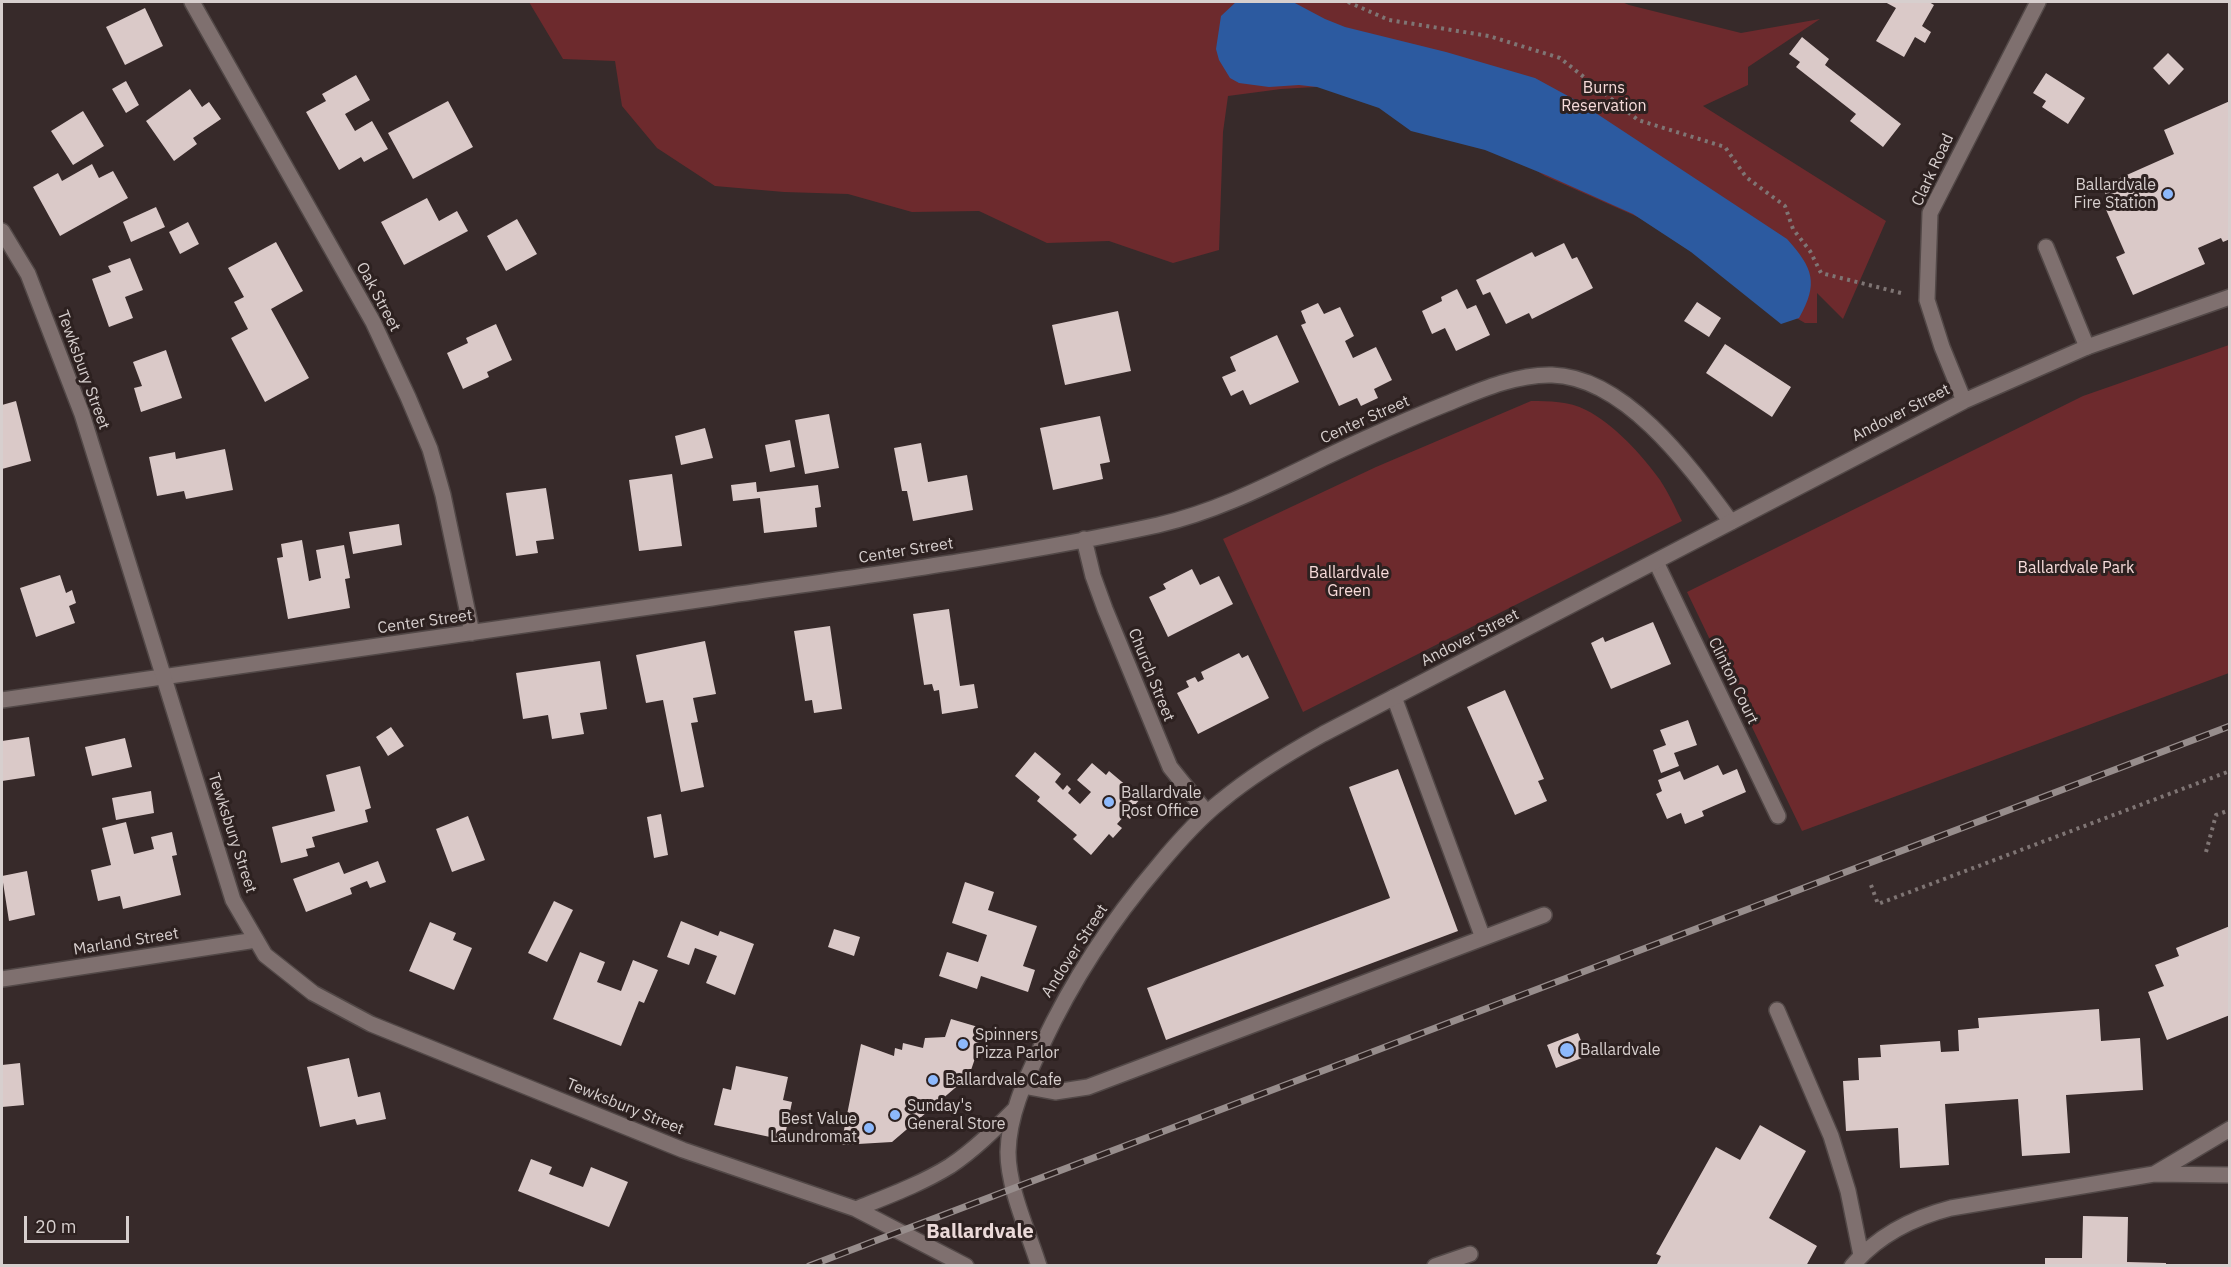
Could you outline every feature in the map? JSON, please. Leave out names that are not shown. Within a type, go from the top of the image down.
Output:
[{"type":"street","name":"Oak Street","points":[[192,2],[373,322],[408,397],[434,460],[472,633]]},
{"type":"street","name":"Clark Road","points":[[1964,400],[1942,347],[1927,300],[1930,213],[2038,2]]},
{"type":"street","name":"Tewksbury Street","points":[[2,231],[28,274],[82,414],[233,900],[265,956],[313,993],[371,1024],[682,1150],[856,1209],[966,1266]]},
{"type":"street","points":[[2046,247],[2088,347]]},
{"type":"street","name":"Andover Street","points":[[1039,1266],[1010,1172],[1008,1152],[1014,1110],[1058,1011],[1111,925],[1167,855],[1207,813],[1262,770],[1290,753],[1964,400],[2088,347],[2229,297]]},
{"type":"street","name":"Center Street","points":[[2,700],[939,564],[1157,525],[1215,509],[1251,495],[1331,454],[1485,389],[1544,375],[1569,377],[1590,384],[1611,395],[1631,410],[1657,431],[1688,465],[1731,522]]},
{"type":"street","name":"Church Street","points":[[1084,539],[1093,576],[1105,609],[1167,762],[1176,777],[1207,813]]},
{"type":"street","name":"Clinton Court","points":[[1656,562],[1778,816]]},
{"type":"street","points":[[1394,697],[1483,938]]},
{"type":"street","points":[[1023,1086],[1055,1092],[1088,1087],[1544,915]]},
{"type":"street","name":"Marland Street","points":[[2,978],[256,940]]},
{"type":"street","points":[[1777,1010],[1831,1136],[1848,1191],[1857,1260]]},
{"type":"street","points":[[856,1209],[912,1186],[950,1166],[981,1142],[1014,1110]]},
{"type":"street","points":[[2154,1174],[2229,1129]]},
{"type":"street","points":[[1857,1260],[1881,1238],[1903,1225],[1951,1208],[2154,1174],[2229,1175]]},
{"type":"street","points":[[1435,1266],[1470,1254]]},
{"type":"path","points":[[1348,2],[1389,20],[1489,36],[1560,58],[1638,120],[1725,147],[1746,177],[1785,206],[1793,229],[1810,251],[1821,273],[1927,300]]},
{"type":"path","points":[[1871,885],[1878,904],[2229,771]]},
{"type":"path","points":[[2206,852],[2216,815],[2229,810]]},
{"type":"green space","name":"Burns Reservation","points":[[529,2],[1622,2],[1741,33],[1820,19],[1748,67],[1748,85],[1703,106],[1886,221],[1843,319],[1817,293],[1817,323],[1805,323],[1760,297],[1721,266],[1640,218],[1545,176],[1504,150],[1332,86],[1281,89],[1228,96],[1223,132],[1219,250],[1173,263],[1109,241],[1047,243],[979,211],[912,212],[848,194],[784,192],[715,186],[657,148],[622,106],[615,61],[563,59]]},
{"type":"green space","name":"Ballardvale Park","points":[[2229,345],[2229,673],[1802,831],[1687,592],[2083,396]]},
{"type":"green space","name":"Ballardvale Green","points":[[1531,401],[1552,401],[1573,405],[1607,423],[1636,450],[1653,470],[1682,521],[1303,712],[1223,539],[1376,467]]},
{"type":"water","points":[[1236,2],[1293,2],[1345,27],[1446,52],[1535,78],[1579,102],[1787,239],[1803,259],[1810,276],[1809,295],[1799,318],[1781,324],[1691,252],[1633,214],[1546,175],[1485,150],[1411,131],[1379,108],[1317,87],[1299,85],[1269,87],[1239,83],[1230,78],[1219,60],[1216,49],[1221,16]]},
{"type":"building","points":[[1885,2],[1929,2],[1934,5],[1922,26],[1931,32],[1925,43],[1915,37],[1904,57],[1876,41],[1896,8]]},
{"type":"building","points":[[145,8],[163,46],[125,65],[106,27]]},
{"type":"building","points":[[1802,37],[1829,59],[1825,65],[1901,124],[1883,147],[1850,121],[1856,114],[1796,67],[1800,62],[1789,54]]},
{"type":"building","points":[[2168,53],[2184,69],[2169,85],[2153,68]]},
{"type":"building","points":[[2046,73],[2085,98],[2068,124],[2042,107],[2046,101],[2033,93]]},
{"type":"building","points":[[356,75],[370,100],[345,114],[355,131],[372,121],[388,149],[364,162],[361,157],[339,170],[306,112],[326,101],[322,94]]},
{"type":"building","points":[[126,81],[139,105],[126,113],[112,89]]},
{"type":"building","points":[[190,89],[202,107],[209,102],[221,119],[193,138],[197,144],[174,161],[146,121]]},
{"type":"building","points":[[448,101],[473,147],[413,179],[388,133]]},
{"type":"building","name":"Ballardvale Fire Station","points":[[2230,101],[2230,239],[2223,242],[2221,238],[2198,248],[2205,264],[2133,295],[2116,257],[2125,253],[2104,205],[2109,202],[2102,186],[2174,154],[2164,130]]},
{"type":"building","points":[[83,111],[104,146],[73,165],[51,131]]},
{"type":"building","points":[[92,164],[99,178],[113,171],[128,198],[60,236],[33,187],[58,173],[62,181]]},
{"type":"building","points":[[427,198],[439,221],[457,211],[468,231],[404,265],[381,222]]},
{"type":"building","points":[[156,207],[165,227],[131,242],[123,222]]},
{"type":"building","points":[[517,219],[537,254],[506,271],[487,236]]},
{"type":"building","points":[[188,222],[199,244],[180,254],[169,232]]},
{"type":"building","points":[[276,242],[303,291],[271,309],[309,378],[265,402],[231,338],[248,329],[234,302],[244,297],[228,268]]},
{"type":"building","points":[[1564,243],[1572,259],[1577,257],[1593,288],[1532,319],[1529,313],[1506,324],[1490,292],[1483,295],[1476,280],[1532,252],[1535,257]]},
{"type":"building","points":[[130,258],[143,290],[125,297],[133,318],[109,327],[92,279],[111,272],[108,266]]},
{"type":"building","points":[[1457,289],[1467,309],[1476,305],[1490,335],[1456,351],[1445,328],[1432,334],[1422,311],[1442,301],[1441,297]]},
{"type":"building","points":[[1697,302],[1721,318],[1709,337],[1684,321]]},
{"type":"building","points":[[1318,303],[1324,314],[1340,307],[1354,336],[1345,341],[1353,358],[1376,347],[1392,380],[1374,389],[1378,398],[1361,406],[1357,398],[1339,406],[1301,325],[1306,323],[1301,311]]},
{"type":"building","points":[[1118,311],[1131,371],[1065,385],[1052,325]]},
{"type":"building","points":[[496,324],[512,360],[487,372],[489,377],[463,389],[447,353],[468,343],[466,338]]},
{"type":"building","points":[[1277,335],[1299,382],[1250,405],[1243,390],[1231,396],[1222,377],[1236,371],[1230,357]]},
{"type":"building","points":[[1725,344],[1791,387],[1772,417],[1706,373]]},
{"type":"building","points":[[166,350],[182,398],[141,412],[134,388],[142,386],[133,362]]},
{"type":"building","points":[[16,401],[31,461],[2,469],[2,405]]},
{"type":"building","points":[[829,414],[839,468],[805,474],[795,420]]},
{"type":"building","points":[[1100,416],[1110,462],[1100,464],[1103,479],[1053,490],[1040,428]]},
{"type":"building","points":[[705,428],[713,458],[681,465],[675,436]]},
{"type":"building","points":[[790,440],[795,467],[770,472],[765,445]]},
{"type":"building","points":[[921,443],[928,482],[967,475],[973,510],[913,521],[907,491],[902,491],[894,448]]},
{"type":"building","points":[[225,449],[233,490],[186,499],[184,491],[157,496],[149,457],[175,452],[176,459]]},
{"type":"building","points":[[672,474],[682,546],[639,551],[629,480]]},
{"type":"building","points":[[756,482],[757,492],[818,485],[821,507],[815,508],[817,527],[764,533],[760,498],[733,501],[731,485]]},
{"type":"building","points":[[546,488],[554,539],[536,541],[538,553],[516,556],[506,493]]},
{"type":"building","points":[[399,524],[402,545],[353,554],[349,532]]},
{"type":"building","points":[[302,540],[309,581],[321,578],[316,550],[344,545],[350,578],[345,579],[350,608],[288,619],[277,558],[283,557],[281,544]]},
{"type":"building","points":[[1192,569],[1200,585],[1219,576],[1233,604],[1168,637],[1149,597],[1166,589],[1163,584]]},
{"type":"building","points":[[60,575],[66,593],[72,590],[76,603],[69,606],[75,623],[36,637],[20,588]]},
{"type":"building","points":[[949,609],[960,686],[974,684],[978,708],[942,714],[939,690],[934,691],[932,684],[924,685],[913,614]]},
{"type":"building","points":[[1653,622],[1671,664],[1611,689],[1591,643],[1603,637],[1605,642]]},
{"type":"building","points":[[830,626],[842,709],[814,713],[812,700],[805,701],[794,631]]},
{"type":"building","points":[[705,641],[716,694],[693,698],[698,722],[691,723],[704,787],[681,792],[663,700],[646,703],[636,655]]},
{"type":"building","points":[[1239,653],[1242,658],[1248,655],[1269,698],[1198,734],[1177,693],[1189,687],[1186,681],[1195,677],[1198,682],[1204,679],[1201,672]]},
{"type":"building","points":[[600,661],[607,709],[580,713],[584,734],[552,739],[548,715],[523,719],[516,673]]},
{"type":"building","points":[[1505,690],[1544,779],[1538,781],[1547,801],[1515,815],[1467,707]]},
{"type":"building","points":[[1688,720],[1697,745],[1674,753],[1679,766],[1661,773],[1653,750],[1666,745],[1660,730]]},
{"type":"building","points":[[391,727],[404,746],[388,756],[376,737]]},
{"type":"building","points":[[29,737],[35,776],[2,781],[2,741]]},
{"type":"building","points":[[125,738],[132,767],[92,776],[85,747]]},
{"type":"building","name":"Ballardvale Post Office","points":[[1035,752],[1061,774],[1055,782],[1063,790],[1067,785],[1071,789],[1068,793],[1080,804],[1091,792],[1077,780],[1092,763],[1106,775],[1109,771],[1141,798],[1134,806],[1138,809],[1130,819],[1125,815],[1117,824],[1122,828],[1113,838],[1109,834],[1091,855],[1073,839],[1077,835],[1037,801],[1040,797],[1015,776]]},
{"type":"building","points":[[1718,765],[1723,775],[1737,769],[1746,792],[1702,811],[1704,816],[1685,824],[1681,813],[1667,819],[1656,794],[1662,791],[1658,780],[1680,771],[1684,780]]},
{"type":"building","points":[[360,766],[371,808],[365,810],[368,822],[312,837],[315,847],[306,849],[308,856],[281,863],[272,827],[335,811],[326,775]]},
{"type":"building","points":[[1398,769],[1458,931],[1166,1040],[1147,988],[1390,898],[1349,787]]},
{"type":"building","points":[[151,791],[154,813],[116,820],[112,798]]},
{"type":"building","points":[[661,814],[668,855],[654,858],[647,817]]},
{"type":"building","points":[[468,816],[485,860],[452,872],[436,829]]},
{"type":"building","points":[[126,822],[134,854],[154,849],[151,837],[172,832],[177,855],[172,856],[181,895],[123,909],[120,896],[98,901],[91,870],[111,865],[102,828]]},
{"type":"building","points":[[378,861],[386,882],[370,888],[367,881],[350,888],[352,894],[306,912],[293,879],[339,862],[344,874]]},
{"type":"building","points":[[27,871],[35,915],[9,921],[2,876]]},
{"type":"building","points":[[965,882],[994,892],[988,910],[1037,926],[1023,966],[1035,970],[1028,992],[981,976],[977,989],[939,976],[947,952],[978,962],[987,935],[952,923]]},
{"type":"building","points":[[554,901],[573,910],[547,962],[528,953]]},
{"type":"building","points":[[681,921],[718,936],[720,931],[754,944],[735,995],[706,983],[717,956],[695,948],[689,965],[667,957]]},
{"type":"building","points":[[430,922],[456,933],[453,940],[472,948],[454,990],[409,971]]},
{"type":"building","points":[[2230,926],[2230,1015],[2167,1040],[2148,992],[2164,986],[2155,965],[2179,956],[2176,948]]},
{"type":"building","points":[[834,929],[860,937],[854,956],[828,947]]},
{"type":"building","points":[[580,952],[605,962],[597,982],[621,991],[633,960],[658,970],[644,1003],[639,1001],[621,1046],[553,1019]]},
{"type":"building","points":[[2099,1009],[2101,1041],[2140,1038],[2143,1090],[2066,1095],[2070,1153],[2022,1156],[2018,1099],[1945,1104],[1949,1165],[1900,1168],[1898,1128],[1846,1131],[1843,1081],[1859,1080],[1858,1058],[1881,1057],[1880,1045],[1940,1041],[1941,1052],[1959,1051],[1958,1030],[1979,1028],[1978,1018]]},
{"type":"building","points":[[951,1019],[985,1029],[969,1076],[892,1142],[841,1145],[861,1044],[894,1056],[895,1048],[902,1050],[903,1043],[923,1048],[925,1038],[945,1037]]},
{"type":"building","points":[[1578,1033],[1587,1056],[1556,1068],[1547,1045]]},
{"type":"building","points":[[349,1058],[358,1097],[380,1092],[386,1119],[357,1125],[355,1119],[320,1127],[307,1067]]},
{"type":"building","points":[[20,1063],[24,1105],[2,1107],[2,1065]]},
{"type":"building","points":[[736,1066],[788,1077],[783,1100],[792,1102],[784,1140],[714,1125],[723,1088],[731,1090]]},
{"type":"building","points":[[1760,1125],[1806,1151],[1769,1218],[1817,1246],[1806,1266],[1753,1266],[1750,1264],[1749,1266],[1656,1266],[1661,1256],[1656,1254],[1716,1147],[1740,1160]]},
{"type":"building","points":[[531,1159],[552,1167],[549,1174],[583,1187],[591,1167],[628,1182],[609,1227],[518,1191]]},
{"type":"building","points":[[2083,1216],[2128,1217],[2127,1262],[2166,1263],[2166,1266],[2045,1266],[2045,1258],[2082,1258]]},
{"type":"railway","points":[[809,1266],[2230,726]]},
{"type":"place","name":"Ballardvale Fire Station","points":[[2168,194]]},
{"type":"place","name":"Ballardvale Post Office","points":[[1109,802]]},
{"type":"place","name":"Spinners Pizza Parlor","points":[[963,1044]]},
{"type":"place","name":"Ballardvale","points":[[1567,1050]]},
{"type":"place","name":"Ballardvale Cafe","points":[[933,1080]]},
{"type":"place","name":"Sunday's General Store","points":[[895,1115]]},
{"type":"place","name":"Best Value Laundromat","points":[[869,1128]]},
{"type":"district","name":"Ballardvale","points":[[980,1232]]}]
